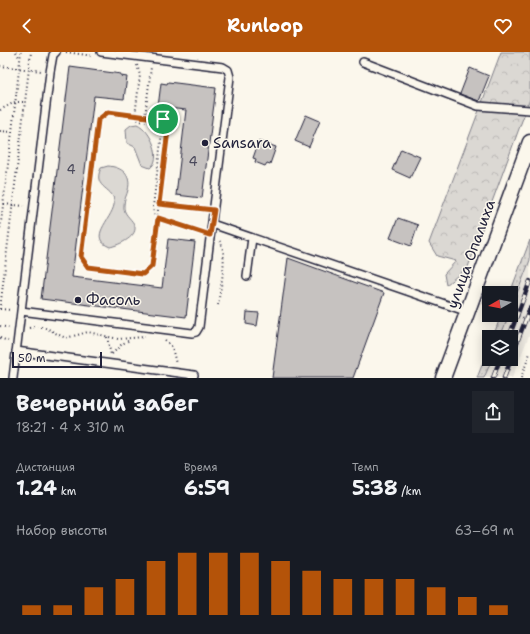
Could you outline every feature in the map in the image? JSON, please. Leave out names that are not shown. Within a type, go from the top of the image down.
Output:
[{"type":"street","name":"улица Опалиха","points":[[443,378],[530,142]]},
{"type":"lane","points":[[12,378],[50,72],[56,52]]},
{"type":"lane","points":[[21,311],[192,333],[196,332],[199,327],[230,77],[228,70],[223,67],[99,54]]},
{"type":"lane","points":[[364,62],[478,106],[530,110]]},
{"type":"lane","points":[[212,224],[468,312]]},
{"type":"lane","points":[[248,276],[252,238]]},
{"type":"lane","points":[[16,351],[194,375],[194,378]]},
{"type":"path","points":[[16,52],[20,60]]},
{"type":"path","points":[[0,230],[21,52]]},
{"type":"path","points":[[21,311],[0,309],[31,52]]},
{"type":"path","points":[[66,52],[99,54]]},
{"type":"path","points":[[145,117],[152,59]]},
{"type":"path","points":[[135,62],[140,75],[135,116],[139,121],[156,123],[160,126],[162,133],[153,207],[154,214],[158,218],[217,238],[223,248],[218,305]]},
{"type":"path","points":[[0,66],[50,72]]},
{"type":"path","points":[[0,110],[15,102],[25,102]]},
{"type":"path","points":[[108,112],[145,117],[163,119],[168,130],[152,266],[143,274],[88,267],[81,257],[98,120],[108,112]]},
{"type":"path","points":[[0,131],[12,132]]},
{"type":"path","points":[[0,190],[5,190]]},
{"type":"path","points":[[4,204],[34,207]]},
{"type":"path","points":[[159,204],[214,210]]},
{"type":"path","points":[[518,316],[530,321]]},
{"type":"path","points":[[0,326],[18,329],[37,326],[45,327],[66,338],[88,332],[97,333],[107,337],[131,339],[150,337]]},
{"type":"path","points":[[107,337],[112,364]]},
{"type":"path","points":[[111,355],[122,344],[131,339]]},
{"type":"path","points":[[160,339],[166,340],[172,347],[178,373]]},
{"type":"path","points":[[521,378],[530,353]]},
{"type":"shaded area","points":[[530,260],[530,333],[518,363],[518,330],[503,330],[506,322],[518,322],[518,291]]},
{"type":"shaded area","points":[[489,366],[517,366],[512,378],[484,378]]},
{"type":"green space","points":[[501,52],[530,52],[530,99],[468,267],[446,285],[444,274],[456,261],[437,256],[429,243]]},
{"type":"green space","points":[[137,124],[147,132],[154,145],[154,164],[150,168],[142,165],[135,147],[127,143],[126,129],[131,125]]},
{"type":"green space","points":[[108,166],[122,170],[129,180],[128,192],[124,201],[124,208],[135,228],[134,232],[128,239],[110,247],[103,243],[100,239],[102,228],[114,205],[112,195],[99,181],[101,168]]},
{"type":"green space","points":[[530,240],[530,260],[518,291],[518,286],[513,286]]},
{"type":"green space","points":[[498,322],[506,322],[503,330],[496,330]]},
{"type":"green space","points":[[482,365],[489,366],[484,378],[477,378]]},
{"type":"building","points":[[70,67],[121,74],[121,76],[127,77],[124,99],[94,96],[72,277],[162,288],[168,239],[195,242],[186,317],[41,299]]},
{"type":"building","points":[[470,68],[489,76],[479,101],[460,94]]},
{"type":"building","points":[[168,82],[216,88],[202,198],[176,195],[186,110],[158,107],[161,83],[167,84]]},
{"type":"building","points":[[306,115],[320,121],[309,147],[295,141]]},
{"type":"building","points":[[259,141],[276,147],[270,164],[267,163],[265,166],[255,162],[256,159],[253,158]]},
{"type":"building","points":[[401,149],[420,157],[410,178],[392,170]]},
{"type":"building","points":[[398,218],[418,225],[411,246],[390,238]]},
{"type":"building","points":[[288,258],[384,293],[353,378],[272,378]]},
{"type":"building","points":[[247,312],[259,313],[257,326],[246,324]]},
{"type":"railway","points":[[512,330],[530,281]]},
{"type":"railway","points":[[518,340],[530,308]]},
{"type":"railway","points":[[493,378],[497,366]]},
{"type":"railway","points":[[504,378],[508,366]]},
{"type":"place","name":"Sansara","points":[[205,143]]},
{"type":"place","name":"Фасоль","points":[[78,300]]},
{"type":"route","points":[[108,112],[163,119],[168,130],[159,204],[214,210],[210,235],[158,218],[152,266],[143,274],[88,267],[81,257],[98,120],[108,112]]}]
